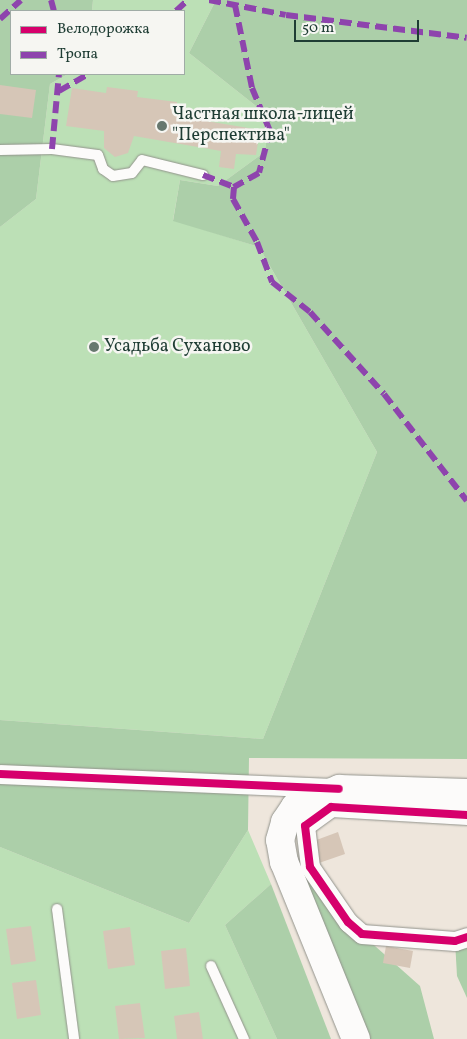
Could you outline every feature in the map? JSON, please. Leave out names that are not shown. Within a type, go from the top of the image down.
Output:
[{"type":"main road","points":[[356,1039],[284,862],[280,840],[284,822],[295,807],[339,788],[467,793]]},
{"type":"street","points":[[0,774],[339,788]]},
{"type":"street","points":[[467,815],[331,807],[305,826],[310,867],[348,922],[362,934],[455,941],[467,937]]},
{"type":"lane","points":[[0,150],[52,149],[98,155],[103,169],[113,176],[132,173],[142,160],[203,175]]},
{"type":"lane","points":[[57,909],[74,1039]]},
{"type":"lane","points":[[211,966],[244,1039]]},
{"type":"green space","points":[[0,0],[93,0],[92,10],[10,10],[10,75],[66,75],[50,84],[36,199],[0,227]]},
{"type":"green space","points":[[93,0],[216,0],[189,53],[266,114],[266,151],[218,186],[180,180],[173,220],[259,247],[377,452],[263,739],[0,720],[0,227],[36,199],[50,84],[66,75],[185,75],[185,10],[92,10]]},
{"type":"green space","points":[[216,0],[467,0],[467,759],[249,758],[248,830],[189,923],[0,847],[0,720],[263,739],[377,452],[259,247],[173,221],[180,180],[218,186],[266,151],[266,114],[189,53]]},
{"type":"green space","points":[[248,830],[271,884],[225,925],[277,1039],[0,1039],[0,847],[189,923]]},
{"type":"green space","points":[[293,863],[310,867],[348,922],[420,986],[434,1039],[367,1039]]},
{"type":"green space","points":[[271,884],[331,1039],[277,1039],[225,925]]},
{"type":"green space","points":[[467,937],[467,998],[457,976],[455,941]]},
{"type":"building","points":[[0,85],[36,90],[32,118],[0,114]]},
{"type":"building","points":[[107,87],[138,91],[137,97],[177,102],[176,116],[260,130],[256,155],[236,154],[234,169],[219,167],[221,151],[134,136],[128,153],[115,157],[104,148],[104,131],[66,126],[72,88],[106,93]]},
{"type":"building","points":[[338,832],[345,854],[319,863],[311,842]]},
{"type":"building","points":[[31,926],[36,961],[11,965],[6,929]]},
{"type":"building","points":[[130,927],[135,965],[108,969],[103,931]]},
{"type":"building","points":[[386,946],[413,951],[410,968],[383,963]]},
{"type":"building","points":[[186,948],[190,986],[165,989],[161,951]]},
{"type":"building","points":[[36,980],[41,1015],[17,1019],[12,983]]},
{"type":"building","points":[[140,1003],[145,1038],[119,1039],[115,1006]]},
{"type":"building","points":[[199,1012],[203,1039],[177,1039],[174,1016]]},
{"type":"marked path","points":[[0,19],[21,0]]},
{"type":"marked path","points":[[51,0],[54,10]]},
{"type":"marked path","points":[[177,10],[188,0]]},
{"type":"marked path","points":[[209,0],[286,15],[467,38]]},
{"type":"marked path","points":[[235,5],[252,88],[270,131],[259,173],[234,187],[233,199],[257,242],[272,282],[310,312],[384,394],[467,501]]},
{"type":"marked path","points":[[52,149],[59,75]]},
{"type":"marked path","points":[[59,91],[86,75]]},
{"type":"marked path","points":[[203,175],[234,187]]},
{"type":"cycle path","points":[[0,774],[339,789]]},
{"type":"cycle path","points":[[467,815],[331,807],[305,826],[310,867],[348,922],[362,934],[455,941],[467,937]]},
{"type":"place","name":"Частная школа-лицей \"Перспектива\"","points":[[162,126]]},
{"type":"place","name":"Усадьба Суханово","points":[[94,347]]}]
